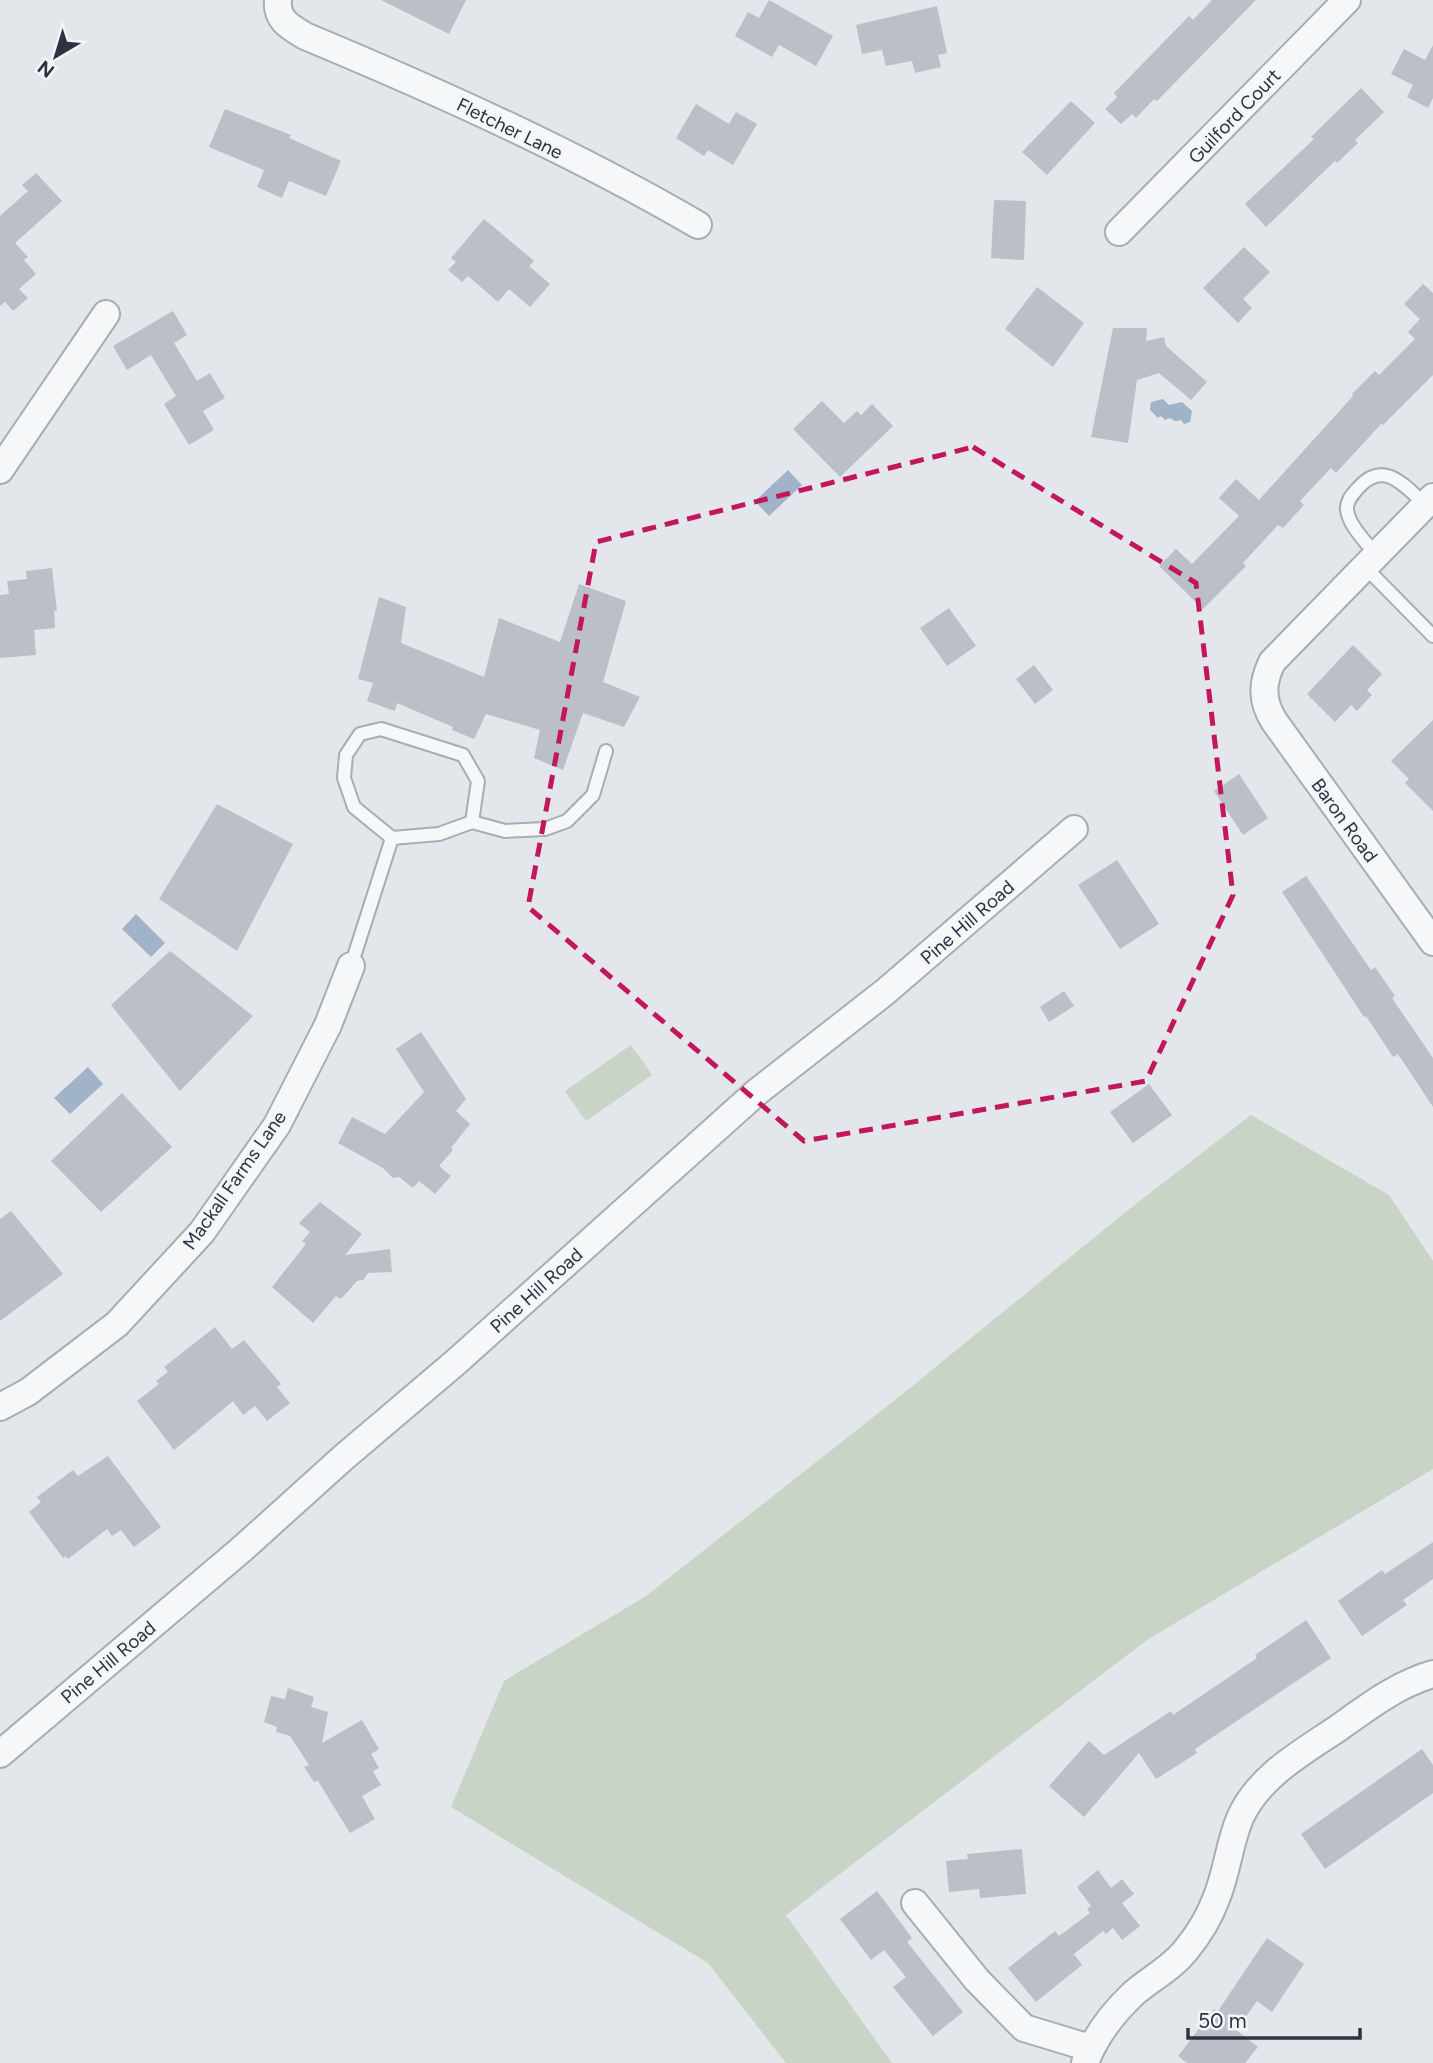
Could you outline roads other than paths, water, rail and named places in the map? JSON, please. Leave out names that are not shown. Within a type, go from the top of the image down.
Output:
[{"type":"street","name":"Fletcher Lane","points":[[278,0],[279,16],[287,25],[317,41],[439,93],[575,159],[698,225]]},
{"type":"street","name":"Guilford Court","points":[[1119,232],[1348,0]]},
{"type":"street","points":[[0,470],[106,314]]},
{"type":"street","points":[[1371,561],[1429,501]]},
{"type":"street","name":"Baron Road","points":[[1371,561],[1272,662],[1265,678],[1263,694],[1273,721],[1428,924]]},
{"type":"street","name":"Pine Hill Road","points":[[0,1754],[242,1549],[344,1457],[456,1362],[757,1092],[885,992],[1074,829]]},
{"type":"street","name":"Mackall Farms Lane","points":[[0,1407],[29,1392],[117,1324],[202,1232],[277,1125],[328,1025],[351,966]]},
{"type":"street","points":[[915,1903],[977,1980],[1024,2028],[1088,2056],[1105,2023],[1134,1994],[1184,1952],[1201,1930],[1217,1897],[1229,1846],[1242,1815],[1258,1790],[1278,1769],[1394,1689],[1433,1674]]},
{"type":"lane","points":[[1429,501],[1391,476],[1378,474],[1365,480],[1350,497],[1347,509],[1371,561],[1433,636]]},
{"type":"lane","points":[[472,822],[478,781],[463,755],[381,729],[360,734],[346,755],[344,778],[354,807],[392,838],[439,834],[472,822],[505,831],[545,830],[567,821],[593,795],[606,751]]},
{"type":"lane","points":[[351,966],[392,838]]},
{"type":"water","points":[[1163,399],[1169,405],[1182,402],[1192,411],[1190,422],[1184,424],[1181,420],[1165,420],[1161,416],[1158,418],[1150,410],[1151,402]]},
{"type":"water","points":[[788,470],[802,485],[769,516],[755,501]]},
{"type":"water","points":[[136,914],[165,943],[151,957],[122,929]]},
{"type":"water","points":[[88,1067],[103,1084],[70,1114],[54,1098]]}]
